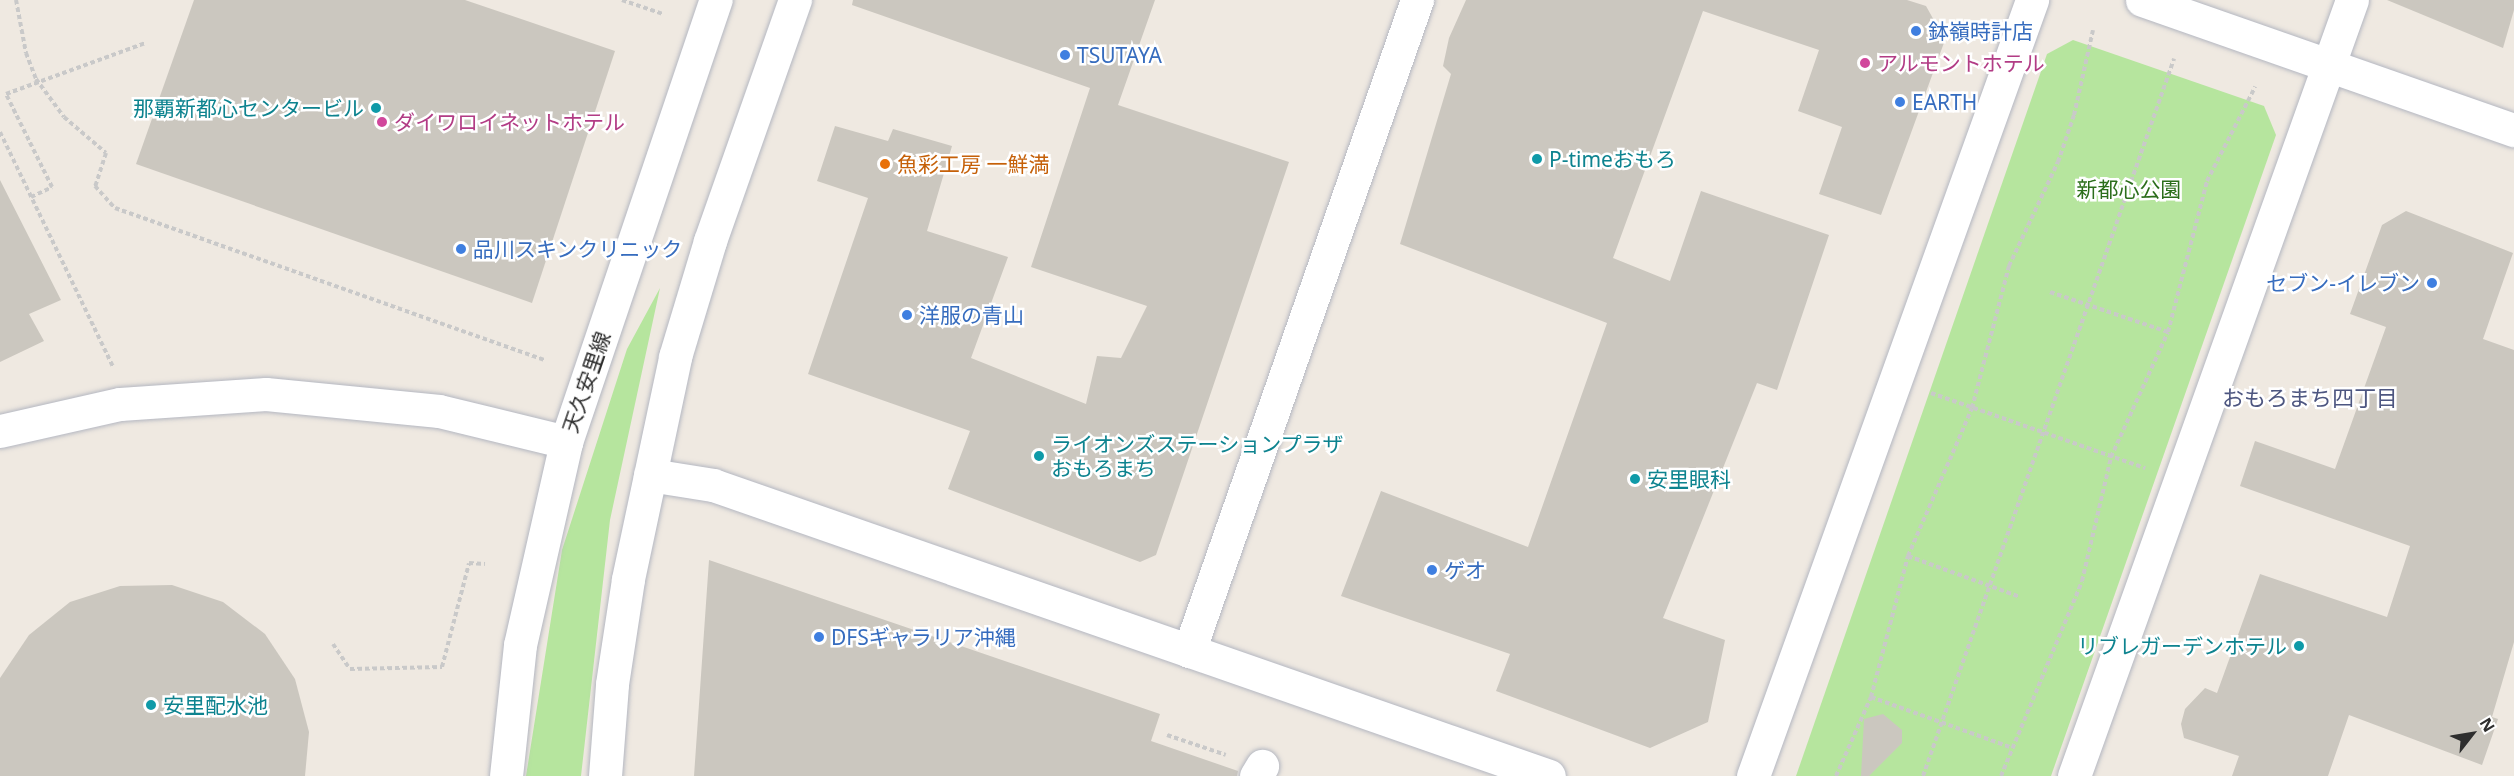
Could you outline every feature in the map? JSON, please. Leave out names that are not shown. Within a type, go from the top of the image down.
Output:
[{"type":"street","name":"天久安里線","points":[[506,776],[519,645],[566,442],[716,0]]},
{"type":"street","points":[[605,776],[612,684],[650,474],[675,357],[710,241],[795,0]]},
{"type":"street","points":[[1189,651],[1417,0]]},
{"type":"street","points":[[1753,776],[2031,0]]},
{"type":"street","points":[[2142,0],[2514,130]]},
{"type":"street","points":[[2074,776],[2352,0]]},
{"type":"street","points":[[0,431],[120,404],[266,394],[439,411],[566,442]]},
{"type":"street","points":[[650,474],[713,485],[1549,776]]},
{"type":"path","points":[[16,0],[26,53],[36,79],[64,117],[105,153],[95,186],[115,208],[545,360]]},
{"type":"path","points":[[622,0],[663,14]]},
{"type":"path","points":[[1836,776],[1871,698],[1908,556],[1972,408],[2009,266],[2058,162],[2074,115],[2093,30]]},
{"type":"path","points":[[32,197],[52,187],[6,94],[36,79],[145,43]]},
{"type":"path","points":[[1923,776],[2174,59]]},
{"type":"path","points":[[2001,776],[2010,747],[2070,616],[2111,457],[2168,332],[2207,181],[2256,87]]},
{"type":"path","points":[[0,132],[118,378]]},
{"type":"path","points":[[2050,292],[2168,332]]},
{"type":"path","points":[[1894,381],[2181,480]]},
{"type":"path","points":[[1908,556],[2020,597]]},
{"type":"path","points":[[333,644],[350,669],[442,667],[469,563],[485,564]]},
{"type":"path","points":[[1871,698],[2010,747]]},
{"type":"path","points":[[1167,735],[1259,771]]},
{"type":"green space","name":"新都心公園","points":[[2073,40],[2264,106],[2276,135],[2051,776],[1796,776],[2047,54]]},
{"type":"green space","points":[[660,288],[610,520],[581,776],[526,776],[562,550],[627,349]]},
{"type":"building","name":"那覇新都心センタービル","points":[[194,0],[465,0],[615,51],[532,303],[136,164]]},
{"type":"building","points":[[853,0],[1155,0],[1118,105],[1289,162],[1156,555],[1140,562],[948,489],[970,431],[808,374],[868,198],[817,181],[835,126],[888,141],[893,129],[952,146],[927,231],[1008,257],[971,358],[1086,404],[1097,356],[1121,358],[1147,306],[1031,267],[1090,88],[852,5]]},
{"type":"building","points":[[1466,0],[1907,0],[1926,6],[1945,40],[1881,215],[1819,194],[1842,127],[1798,111],[1819,50],[1703,11],[1613,258],[1670,281],[1701,191],[1829,235],[1777,390],[1757,383],[1663,618],[1725,640],[1708,722],[1650,748],[1496,691],[1510,654],[1341,596],[1381,491],[1528,547],[1607,323],[1400,244],[1451,74],[1443,66],[1449,38]]},
{"type":"building","points":[[2387,0],[2514,0],[2514,10],[2503,48]]},
{"type":"building","points":[[0,180],[61,300],[29,314],[44,341],[0,362]]},
{"type":"building","points":[[2406,211],[2513,253],[2483,339],[2514,350],[2514,642],[2492,717],[2498,719],[2482,765],[2349,715],[2328,776],[2232,776],[2239,756],[2184,738],[2181,724],[2185,709],[2205,688],[2217,693],[2260,574],[2387,617],[2410,546],[2240,486],[2255,441],[2335,469],[2386,327],[2350,314],[2382,225]]},
{"type":"building","name":"DFSギャラリア沖縄","points":[[709,560],[1160,714],[1151,741],[1238,771],[1237,776],[694,776]]},
{"type":"building","name":"安里配水池","points":[[172,585],[223,602],[265,634],[295,679],[309,732],[305,776],[0,776],[0,678],[29,635],[70,602],[120,586]]},
{"type":"building","points":[[1883,714],[1902,730],[1902,743],[1869,776],[1861,776],[1864,719]]},
{"type":"place","name":"鉢嶺時計店","points":[[1916,31]]},
{"type":"place","name":"TSUTAYA","points":[[1065,55]]},
{"type":"place","name":"アルモントホテル","points":[[1865,63]]},
{"type":"place","name":"EARTH","points":[[1900,102]]},
{"type":"place","name":"那覇新都心センタービル","points":[[376,108]]},
{"type":"place","name":"ダイワロイネットホテル","points":[[382,122]]},
{"type":"place","name":"P-timeおもろ","points":[[1537,159]]},
{"type":"place","name":"魚彩工房 一鮮満","points":[[885,164]]},
{"type":"place","name":"品川スキンクリニック","points":[[461,249]]},
{"type":"place","name":"セブン-イレブン","points":[[2432,283]]},
{"type":"place","name":"洋服の青山","points":[[907,315]]},
{"type":"place","name":"ライオンズステーションプラザ おもろまち","points":[[1039,456]]},
{"type":"place","name":"安里眼科","points":[[1635,479]]},
{"type":"place","name":"ゲオ","points":[[1432,570]]},
{"type":"place","name":"DFSギャラリア沖縄","points":[[819,637]]},
{"type":"place","name":"リブレガーデンホテル","points":[[2299,646]]},
{"type":"place","name":"安里配水池","points":[[151,705]]},
{"type":"district","name":"おもろまち四丁目","points":[[2310,398]]}]
